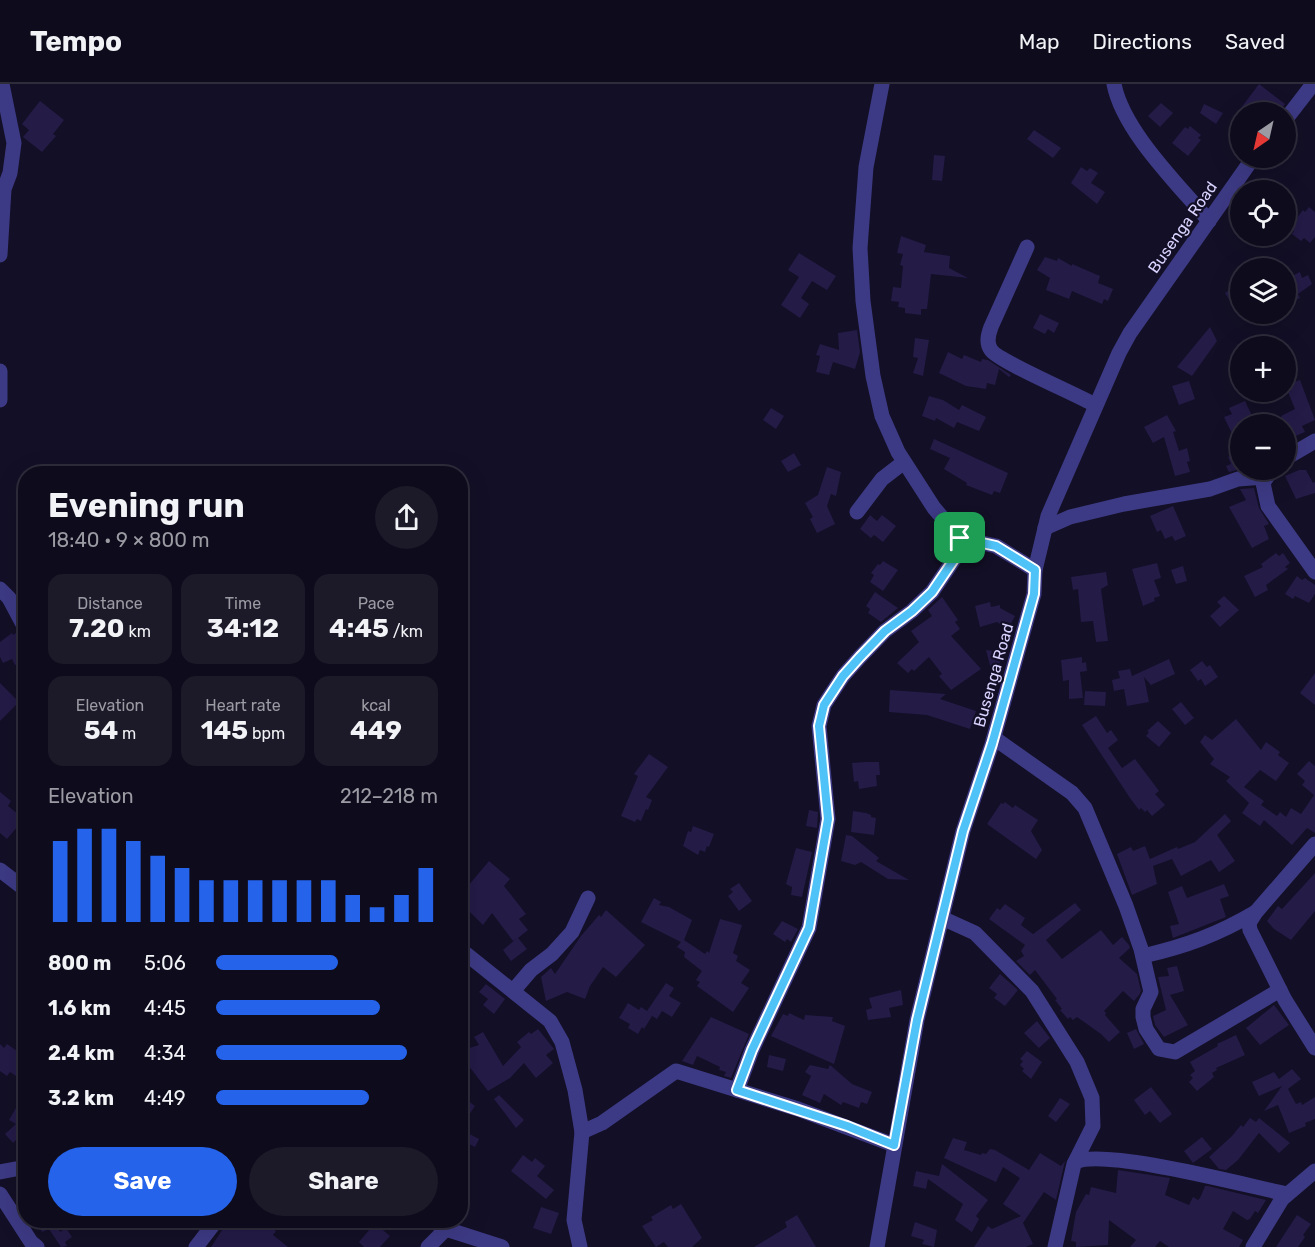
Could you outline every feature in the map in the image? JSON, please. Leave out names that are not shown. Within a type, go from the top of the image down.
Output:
[{"type":"street","points":[[0,255],[4,189],[10,173],[14,143],[2,84]]},
{"type":"street","points":[[882,84],[866,168],[860,271],[875,386],[889,435],[934,508],[960,538],[996,546],[1035,570]]},
{"type":"street","points":[[1114,84],[1116,97],[1144,145],[1209,221]]},
{"type":"street","points":[[1296,106],[1313,84]]},
{"type":"street","name":"Busenga Road","points":[[877,1247],[917,1020],[963,831],[993,738],[1034,594],[1035,570],[1048,516],[1095,405],[1130,333],[1246,168]]},
{"type":"street","points":[[1027,247],[991,327],[988,337],[989,346],[992,352],[1004,360],[1095,405]]},
{"type":"street","points":[[0,371],[0,400]]},
{"type":"street","points":[[1296,452],[1315,441]]},
{"type":"street","points":[[857,512],[882,479],[904,462]]},
{"type":"street","points":[[1045,528],[1070,518],[1124,504],[1210,489],[1235,480]]},
{"type":"street","points":[[1264,480],[1263,483],[1268,506],[1315,572]]},
{"type":"street","points":[[737,1090],[752,1050],[809,928],[828,819],[819,726],[824,705],[843,676],[860,657],[885,631],[912,611],[932,592],[955,558],[960,538]]},
{"type":"street","points":[[0,589],[9,598],[18,615]]},
{"type":"street","points":[[993,738],[1071,793],[1086,808],[1126,906],[1143,956],[1151,992],[1143,1009],[1143,1017],[1153,1043],[1164,1052],[1175,1052],[1280,990]]},
{"type":"street","points":[[1315,844],[1249,923],[1250,930],[1280,990],[1315,1048]]},
{"type":"street","points":[[0,870],[18,884]]},
{"type":"street","points":[[513,991],[531,970],[552,954],[572,932],[588,898]]},
{"type":"street","points":[[1143,956],[1203,940],[1256,912]]},
{"type":"street","points":[[942,918],[975,933],[1010,966],[1046,1009],[1077,1062],[1092,1098],[1094,1115],[1087,1141],[1076,1162],[1055,1247]]},
{"type":"street","points":[[468,955],[550,1021],[562,1042],[575,1090],[582,1132],[573,1220],[580,1247]]},
{"type":"street","points":[[582,1132],[602,1123],[676,1071],[847,1126],[894,1145]]},
{"type":"street","points":[[1076,1162],[1083,1158],[1124,1160],[1287,1194]]},
{"type":"street","points":[[0,1172],[18,1169]]},
{"type":"street","points":[[1253,1247],[1287,1194],[1315,1171]]},
{"type":"street","points":[[0,1194],[18,1222]]},
{"type":"street","points":[[22,1228],[37,1247]]},
{"type":"street","points":[[196,1247],[211,1228]]},
{"type":"street","points":[[428,1247],[438,1228]]},
{"type":"street","points":[[448,1228],[502,1247]]},
{"type":"building","points":[[1259,84],[1282,102],[1246,102]]},
{"type":"building","points":[[40,101],[64,120],[53,134],[56,136],[42,152],[23,137],[29,130],[22,124]]},
{"type":"building","points":[[1161,103],[1173,113],[1160,127],[1148,116]]},
{"type":"building","points":[[1204,104],[1223,113],[1216,124],[1200,113]]},
{"type":"building","points":[[1190,126],[1201,135],[1198,138],[1201,140],[1188,156],[1172,143],[1185,127],[1188,129]]},
{"type":"building","points":[[1034,130],[1061,148],[1053,158],[1027,139]]},
{"type":"building","points":[[934,155],[945,156],[942,181],[932,180]]},
{"type":"building","points":[[1081,167],[1087,171],[1090,168],[1098,173],[1091,183],[1105,192],[1097,204],[1071,183]]},
{"type":"building","points":[[1309,207],[1315,212],[1315,237],[1310,243],[1304,238],[1301,241],[1296,237],[1296,219],[1303,210],[1305,212]]},
{"type":"building","points":[[901,236],[926,245],[924,252],[950,256],[949,268],[968,278],[931,274],[927,309],[921,309],[921,315],[905,313],[905,308],[898,307],[899,302],[891,301],[893,287],[901,288],[903,266],[900,265],[903,254],[897,253]]},
{"type":"building","points":[[799,253],[836,276],[827,290],[812,281],[801,298],[809,304],[800,318],[781,305],[799,277],[788,270]]},
{"type":"building","points":[[1045,257],[1057,261],[1058,258],[1072,266],[1072,264],[1100,276],[1098,283],[1113,289],[1108,301],[1104,299],[1102,304],[1072,291],[1069,299],[1046,290],[1050,278],[1037,270]]},
{"type":"building","points":[[1300,272],[1302,278],[1308,275],[1312,284],[1298,294],[1300,298],[1296,300],[1296,274]]},
{"type":"building","points":[[1230,290],[1230,301],[1225,293]]},
{"type":"building","points":[[1040,314],[1059,323],[1054,333],[1048,329],[1045,334],[1033,328]]},
{"type":"building","points":[[1210,327],[1217,341],[1192,376],[1177,367]]},
{"type":"building","points":[[857,330],[860,352],[855,369],[833,362],[829,375],[816,372],[820,356],[816,355],[820,344],[839,350],[838,333]]},
{"type":"building","points":[[915,338],[929,340],[923,376],[913,373],[918,358],[913,357]]},
{"type":"building","points":[[948,352],[962,359],[964,355],[981,362],[982,359],[988,360],[1011,375],[1009,377],[999,369],[995,385],[987,383],[986,389],[966,386],[939,373]]},
{"type":"building","points":[[1300,380],[1315,420],[1302,426],[1305,432],[1296,436],[1296,414],[1285,414],[1295,409],[1292,402],[1296,402],[1296,381]]},
{"type":"building","points":[[1189,381],[1195,399],[1179,405],[1172,386]]},
{"type":"building","points":[[929,396],[943,400],[959,410],[962,405],[986,417],[979,431],[957,422],[954,428],[936,418],[935,421],[922,416]]},
{"type":"building","points":[[1245,402],[1251,414],[1232,414],[1229,408]]},
{"type":"building","points":[[771,408],[784,416],[776,429],[763,420]]},
{"type":"building","points":[[1167,415],[1176,431],[1173,432],[1179,451],[1187,448],[1190,461],[1187,462],[1190,472],[1175,476],[1164,437],[1153,443],[1144,427]]},
{"type":"building","points":[[1230,415],[1230,429],[1224,417]]},
{"type":"building","points":[[934,439],[1008,473],[1000,493],[994,491],[992,495],[966,485],[967,483],[944,469],[950,458],[930,449]]},
{"type":"building","points":[[794,453],[801,465],[788,472],[781,461]]},
{"type":"building","points":[[827,467],[841,472],[836,496],[831,494],[827,506],[835,524],[817,533],[810,519],[813,517],[805,503],[818,495]]},
{"type":"building","points":[[1306,470],[1313,483],[1315,482],[1315,493],[1296,499],[1287,480],[1296,480],[1296,471]]},
{"type":"building","points":[[1254,488],[1259,508],[1269,524],[1264,526],[1269,539],[1252,548],[1229,507],[1246,500],[1240,489]]},
{"type":"building","points":[[1173,506],[1186,536],[1175,541],[1172,536],[1165,539],[1161,530],[1157,532],[1150,516]]},
{"type":"building","points":[[870,515],[877,521],[882,515],[896,526],[883,542],[874,535],[871,538],[860,529]]},
{"type":"building","points":[[1276,553],[1279,556],[1283,553],[1290,563],[1285,567],[1288,569],[1266,585],[1268,590],[1255,597],[1244,576],[1263,567],[1261,564]]},
{"type":"building","points":[[883,561],[898,570],[883,591],[870,582],[874,575],[871,573]]},
{"type":"building","points":[[1157,563],[1161,578],[1154,580],[1160,596],[1143,606],[1132,569]]},
{"type":"building","points":[[1183,566],[1187,581],[1176,584],[1171,570]]},
{"type":"building","points":[[1106,572],[1108,585],[1101,589],[1108,641],[1096,642],[1093,621],[1081,622],[1078,589],[1073,590],[1071,577]]},
{"type":"building","points":[[1297,576],[1315,585],[1315,594],[1309,603],[1295,596],[1293,599],[1285,594]]},
{"type":"building","points":[[875,592],[898,608],[881,622],[868,613],[870,609],[866,606]]},
{"type":"building","points":[[1224,596],[1239,610],[1220,627],[1210,616],[1221,606],[1217,602]]},
{"type":"building","points":[[942,597],[958,620],[955,622],[960,629],[951,636],[981,669],[951,690],[939,676],[942,674],[929,657],[914,671],[912,669],[908,673],[897,663],[919,642],[911,631],[932,616],[928,610]]},
{"type":"building","points":[[990,602],[991,607],[1000,605],[1000,608],[1015,616],[1008,629],[997,622],[980,627],[975,606]]},
{"type":"building","points":[[12,633],[18,635],[18,663],[15,665],[12,659],[3,663],[0,657],[0,642]]},
{"type":"building","points":[[986,650],[1001,652],[997,688],[996,688]]},
{"type":"building","points":[[1082,657],[1082,663],[1086,662],[1087,671],[1080,672],[1083,698],[1069,699],[1069,680],[1063,681],[1061,660]]},
{"type":"building","points":[[1169,659],[1175,674],[1151,685],[1144,677],[1149,702],[1127,706],[1124,689],[1114,691],[1112,680],[1120,678],[1118,671],[1130,669],[1132,676]]},
{"type":"building","points":[[1202,661],[1207,667],[1210,665],[1218,677],[1205,686],[1201,679],[1198,681],[1190,670]]},
{"type":"building","points":[[1315,673],[1315,705],[1300,693]]},
{"type":"building","points":[[0,683],[18,703],[0,721]]},
{"type":"building","points":[[890,690],[946,694],[940,699],[976,711],[970,729],[927,715],[889,712]]},
{"type":"building","points":[[1085,691],[1106,692],[1105,706],[1084,705]]},
{"type":"building","points":[[1181,702],[1194,718],[1185,725],[1172,709]]},
{"type":"building","points":[[1096,716],[1107,733],[1111,730],[1118,740],[1108,748],[1122,768],[1135,759],[1159,791],[1155,794],[1165,805],[1152,816],[1147,810],[1145,812],[1141,808],[1139,810],[1082,725]]},
{"type":"building","points":[[1236,719],[1261,750],[1266,742],[1280,752],[1278,755],[1289,763],[1276,781],[1260,770],[1244,787],[1264,801],[1261,805],[1277,816],[1280,812],[1286,817],[1291,808],[1301,814],[1314,795],[1302,785],[1305,781],[1297,774],[1309,761],[1315,766],[1315,833],[1307,828],[1292,845],[1264,820],[1260,826],[1242,813],[1249,803],[1226,781],[1230,777],[1210,764],[1214,759],[1200,742],[1205,735],[1212,740]]},
{"type":"building","points":[[1158,721],[1171,733],[1159,747],[1146,736],[1149,732],[1147,731]]},
{"type":"building","points":[[649,754],[668,767],[646,797],[652,800],[648,810],[646,809],[641,821],[637,819],[635,822],[621,816],[638,776],[634,774]]},
{"type":"building","points":[[879,762],[880,775],[876,775],[877,786],[859,789],[858,781],[854,782],[852,763]]},
{"type":"building","points":[[0,792],[11,801],[8,806],[18,814],[18,826],[7,839],[0,833]]},
{"type":"building","points":[[1005,802],[1013,808],[1015,805],[1038,820],[1031,831],[1042,850],[1036,859],[987,824],[1001,803]]},
{"type":"building","points":[[809,810],[818,812],[817,828],[806,826]]},
{"type":"building","points":[[853,811],[866,813],[876,818],[874,835],[851,832]]},
{"type":"building","points":[[1225,814],[1231,821],[1217,835],[1235,861],[1219,872],[1211,860],[1181,876],[1172,859],[1153,866],[1157,884],[1132,895],[1117,854],[1131,847],[1133,851],[1145,846],[1150,859],[1177,847],[1178,849],[1195,842]]},
{"type":"building","points":[[693,826],[714,834],[709,847],[707,846],[705,852],[700,850],[698,855],[683,846],[688,831],[691,832]]},
{"type":"building","points":[[846,835],[852,836],[879,858],[876,861],[909,880],[888,879],[861,862],[855,865],[841,861]]},
{"type":"building","points":[[796,848],[812,852],[802,897],[791,895],[792,887],[786,884]]},
{"type":"building","points":[[489,861],[510,879],[504,886],[526,914],[519,919],[528,930],[518,938],[527,949],[511,961],[503,950],[517,938],[513,941],[492,913],[483,925],[468,910],[470,904],[468,886]]},
{"type":"building","points":[[1315,873],[1315,911],[1291,940],[1274,929],[1267,921],[1278,906],[1282,909]]},
{"type":"building","points":[[739,883],[752,901],[739,911],[728,896],[733,892],[730,889]]},
{"type":"building","points":[[1224,884],[1229,896],[1220,899],[1226,917],[1173,938],[1170,926],[1179,924],[1168,892],[1182,886],[1187,898]]},
{"type":"building","points":[[654,898],[661,902],[659,905],[669,907],[692,920],[684,940],[705,954],[707,951],[709,953],[720,919],[742,925],[733,953],[738,956],[736,961],[750,970],[741,983],[749,988],[733,1012],[697,986],[700,982],[696,980],[702,971],[684,957],[685,952],[677,947],[681,942],[641,922]]},
{"type":"building","points":[[1075,903],[1081,910],[1046,940],[1062,959],[1101,930],[1113,945],[1122,937],[1129,945],[1130,948],[1119,958],[1137,974],[1141,991],[1134,1001],[1123,991],[1104,1011],[1120,1032],[1109,1042],[1077,1017],[1073,1020],[1070,1017],[1068,1019],[1060,1010],[1062,1009],[1055,1000],[1057,999],[1035,970],[1030,975],[1016,961],[1024,956],[1021,951],[1025,945],[989,919],[997,908],[1000,910],[1005,904],[1025,918],[1021,925],[1033,934]]},
{"type":"building","points":[[606,910],[645,945],[616,977],[603,967],[590,986],[585,999],[567,992],[546,1001],[541,977],[551,968],[555,974],[581,936]]},
{"type":"building","points":[[782,921],[798,929],[791,942],[787,939],[785,942],[773,934]]},
{"type":"building","points":[[1177,966],[1184,991],[1170,995],[1188,1025],[1164,1037],[1155,1025],[1153,1016],[1166,1010],[1158,977],[1169,976],[1167,968]]},
{"type":"building","points":[[1000,974],[1018,990],[1005,1006],[994,998],[997,994],[989,988]]},
{"type":"building","points":[[666,983],[674,988],[669,996],[681,1003],[672,1017],[662,1011],[657,1019],[652,1016],[638,1034],[628,1028],[630,1024],[619,1018],[628,1003],[639,1010],[641,1007],[647,1011]]},
{"type":"building","points":[[486,984],[505,999],[494,1014],[483,1005],[488,999],[479,992]]},
{"type":"building","points":[[901,990],[903,1005],[889,1008],[891,1017],[868,1020],[866,1010],[872,1008],[869,998]]},
{"type":"building","points":[[1274,1005],[1289,1025],[1260,1045],[1246,1028]]},
{"type":"building","points":[[789,1013],[804,1020],[805,1015],[833,1017],[832,1021],[845,1026],[834,1064],[771,1036],[783,1014],[788,1016]]},
{"type":"building","points":[[711,1017],[749,1034],[731,1078],[724,1076],[726,1072],[719,1070],[720,1067],[697,1056],[693,1065],[682,1061]]},
{"type":"building","points":[[1037,1021],[1050,1038],[1039,1048],[1024,1033]]},
{"type":"building","points":[[538,1029],[554,1049],[546,1055],[553,1063],[536,1078],[524,1063],[510,1078],[488,1091],[468,1065],[468,1048],[479,1045],[474,1037],[483,1032],[503,1066],[521,1047],[517,1042],[529,1032],[531,1034]]},
{"type":"building","points":[[1136,1029],[1144,1044],[1134,1049],[1127,1033]]},
{"type":"building","points":[[1236,1035],[1245,1055],[1216,1068],[1217,1070],[1212,1073],[1214,1077],[1197,1091],[1189,1082],[1193,1078],[1190,1075],[1195,1071],[1190,1062],[1218,1046],[1217,1044]]},
{"type":"building","points":[[0,1044],[4,1048],[7,1044],[18,1052],[18,1073],[16,1076],[10,1072],[7,1076],[0,1071]]},
{"type":"building","points":[[1027,1051],[1042,1062],[1031,1079],[1022,1071],[1024,1069],[1020,1065],[1023,1061],[1020,1059]]},
{"type":"building","points":[[769,1055],[786,1059],[783,1071],[767,1067]]},
{"type":"building","points":[[810,1065],[828,1069],[830,1065],[852,1084],[872,1092],[867,1104],[861,1102],[859,1108],[843,1102],[841,1105],[824,1094],[820,1103],[802,1095],[811,1076],[805,1072]]},
{"type":"building","points":[[1292,1069],[1301,1079],[1288,1089],[1296,1104],[1301,1102],[1302,1105],[1315,1097],[1315,1119],[1305,1123],[1306,1126],[1289,1133],[1278,1105],[1264,1111],[1282,1086],[1259,1096],[1252,1082],[1274,1072],[1279,1079]]},
{"type":"building","points":[[1151,1087],[1172,1114],[1160,1123],[1150,1111],[1145,1115],[1134,1100]]},
{"type":"building","points":[[499,1095],[524,1120],[516,1128],[494,1099]]},
{"type":"building","points":[[1060,1098],[1070,1104],[1056,1122],[1048,1116]]},
{"type":"building","points":[[468,1101],[475,1106],[468,1116]]},
{"type":"building","points":[[16,1108],[18,1110],[18,1140],[13,1143],[5,1134],[16,1124],[9,1120]]},
{"type":"building","points":[[1250,1118],[1256,1122],[1259,1118],[1290,1143],[1279,1153],[1259,1133],[1238,1160],[1226,1170],[1219,1169],[1209,1157]]},
{"type":"building","points":[[468,1133],[479,1139],[475,1147],[468,1144]]},
{"type":"building","points":[[1202,1137],[1212,1149],[1193,1163],[1184,1151]]},
{"type":"building","points":[[953,1138],[967,1142],[964,1150],[981,1155],[986,1154],[990,1149],[995,1150],[1029,1170],[1040,1153],[1061,1166],[1065,1161],[1056,1200],[1044,1192],[1023,1223],[1033,1244],[1026,1247],[974,1247],[988,1226],[992,1229],[1021,1216],[1003,1204],[1020,1178],[1003,1167],[996,1182],[944,1158]]},
{"type":"building","points":[[523,1155],[532,1162],[535,1158],[545,1166],[537,1176],[554,1190],[546,1199],[511,1171]]},
{"type":"building","points":[[942,1164],[988,1200],[976,1216],[979,1219],[972,1232],[955,1220],[963,1204],[928,1179],[926,1189],[913,1186],[916,1171],[939,1176]]},
{"type":"building","points":[[1118,1170],[1170,1178],[1165,1195],[1189,1205],[1193,1197],[1198,1200],[1200,1198],[1205,1186],[1266,1200],[1258,1213],[1255,1211],[1247,1220],[1233,1211],[1223,1229],[1243,1240],[1239,1247],[1169,1247],[1160,1241],[1155,1247],[1130,1247],[1136,1240],[1109,1220],[1108,1245],[1076,1247],[1076,1242],[1071,1241],[1076,1212],[1086,1194],[1089,1195],[1091,1187],[1116,1193]]},
{"type":"building","points":[[681,1204],[702,1238],[692,1247],[668,1247],[664,1242],[656,1247],[642,1226],[653,1220],[651,1217],[671,1205],[673,1209]]},
{"type":"building","points":[[541,1207],[559,1213],[551,1234],[533,1228]]},
{"type":"building","points":[[797,1215],[816,1247],[754,1247],[787,1227],[785,1222]]},
{"type":"building","points":[[1297,1215],[1311,1224],[1303,1235],[1305,1237],[1298,1247],[1276,1247]]},
{"type":"building","points":[[915,1222],[937,1230],[934,1247],[922,1244],[924,1240],[911,1236]]},
{"type":"building","points":[[40,1228],[58,1228],[60,1232],[66,1228],[72,1237],[65,1242],[67,1246],[61,1247],[49,1229],[42,1232]]},
{"type":"building","points":[[223,1228],[272,1228],[276,1231],[273,1235],[288,1247],[211,1247]]},
{"type":"building","points":[[368,1228],[380,1228],[390,1236],[380,1247],[364,1247],[359,1242],[370,1229]]},
{"type":"route","points":[[960,538],[996,546],[1035,570],[1034,594],[992,744],[963,831],[917,1020],[894,1145],[847,1126],[737,1090],[752,1050],[809,928],[828,819],[822,766],[820,714],[832,690],[860,657],[885,631],[923,602],[932,592],[955,558],[960,538]]}]
